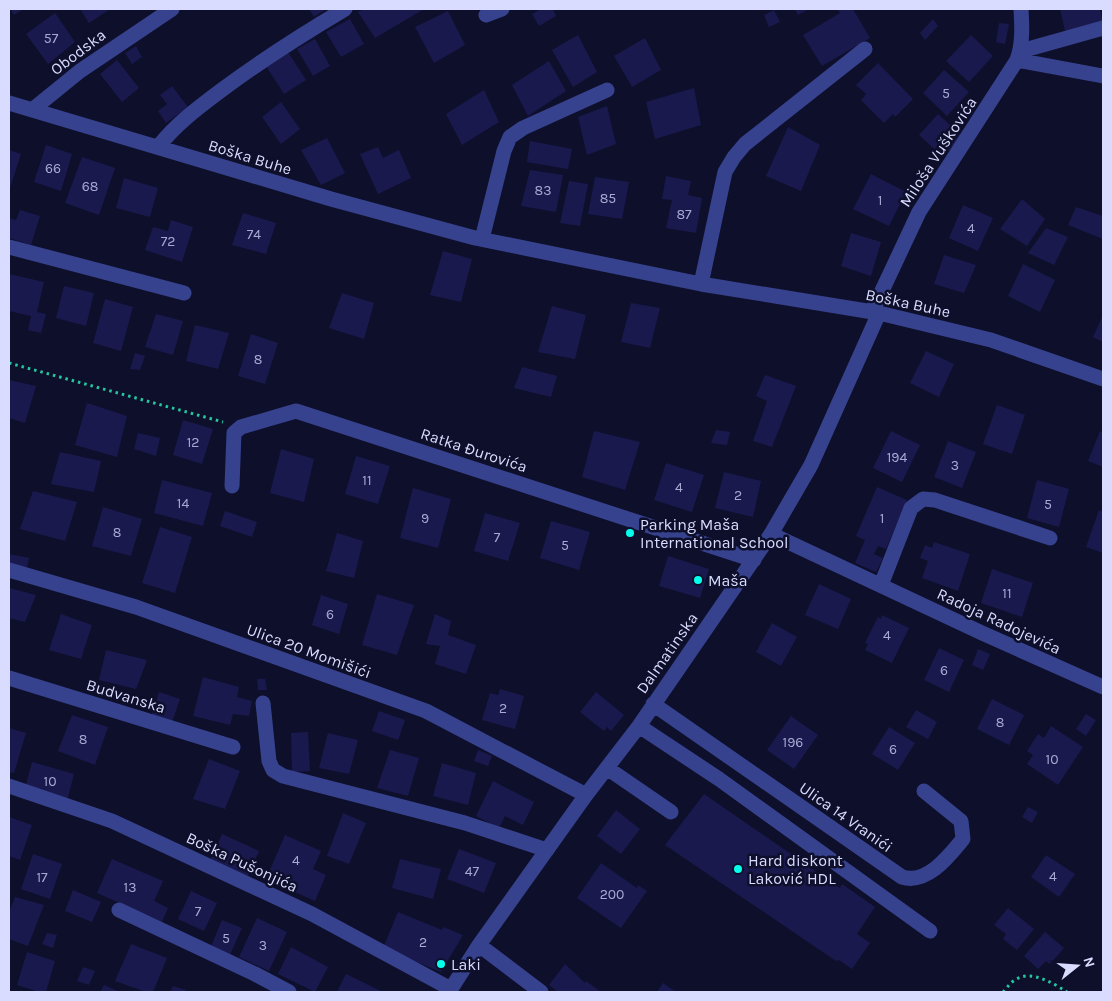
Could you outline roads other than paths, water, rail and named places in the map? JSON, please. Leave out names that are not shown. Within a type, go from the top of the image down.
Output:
[{"type":"street","name":"Obodska","points":[[32,110],[80,70],[172,9]]},
{"type":"street","points":[[158,147],[187,116],[227,86],[303,34],[345,9]]},
{"type":"street","points":[[486,15],[502,9]]},
{"type":"street","points":[[1019,56],[1021,9]]},
{"type":"street","points":[[1019,56],[1103,28]]},
{"type":"street","points":[[701,284],[725,172],[734,157],[745,144],[865,48]]},
{"type":"street","points":[[1019,56],[1103,76]]},
{"type":"street","name":"Miloša Vuškovića","points":[[875,313],[919,212],[1019,56]]},
{"type":"street","points":[[482,239],[504,151],[510,138],[523,128],[607,90]]},
{"type":"street","name":"Boška Buhe","points":[[9,103],[331,199],[482,239],[701,284],[875,313],[991,340],[1103,378]]},
{"type":"street","points":[[9,247],[184,293]]},
{"type":"street","name":"Dalmatinska","points":[[450,990],[479,945],[586,795],[639,726],[771,534],[811,464],[875,313]]},
{"type":"street","name":"Ratka Đurovića","points":[[232,486],[234,433],[241,427],[296,411],[754,560]]},
{"type":"street","points":[[881,585],[911,508],[923,499],[935,500],[1050,538]]},
{"type":"street","name":"Radoja Radojevića","points":[[771,534],[982,634],[1103,687]]},
{"type":"street","name":"Ulica 20 Momišići","points":[[9,570],[136,607],[426,711],[586,795]]},
{"type":"street","name":"Budvanska","points":[[9,678],[233,747]]},
{"type":"street","points":[[263,703],[269,761],[273,770],[283,776],[465,823],[547,850]]},
{"type":"street","name":"Ulica 14 Vranići","points":[[653,704],[907,879],[923,877],[946,858],[963,839],[961,820],[924,791]]},
{"type":"street","points":[[639,726],[719,779],[930,931]]},
{"type":"street","points":[[607,768],[670,812]]},
{"type":"street","name":"Boška Pušonjića","points":[[9,786],[112,821],[312,914],[450,990]]},
{"type":"street","points":[[119,910],[289,992]]},
{"type":"street","points":[[479,945],[540,992]]},
{"type":"place","name":"Parking Maša International School","points":[[630,533]]},
{"type":"place","name":"Maša","points":[[698,580]]},
{"type":"place","name":"Hard diskont Laković HDL","points":[[738,869]]},
{"type":"place","name":"Laki","points":[[441,964]]}]
